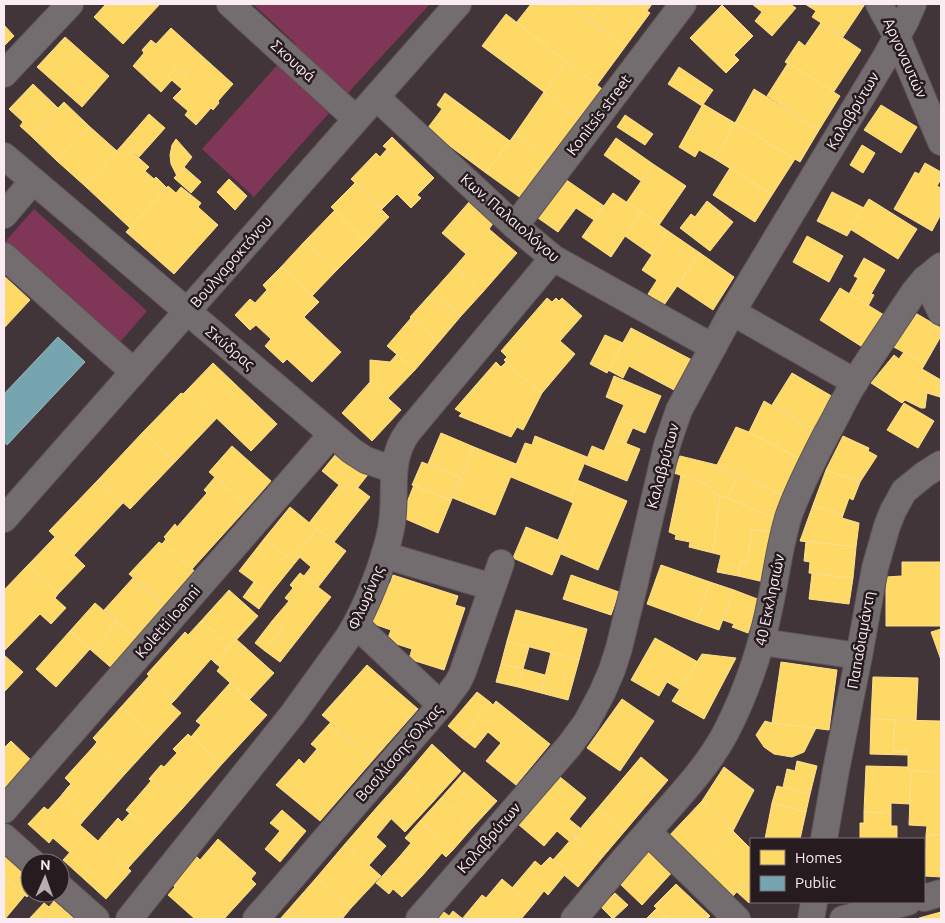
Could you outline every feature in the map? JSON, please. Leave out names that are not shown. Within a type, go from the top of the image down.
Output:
[{"type":"street","points":[[4,74],[70,4]]},
{"type":"street","name":"Σκουφά","points":[[230,4],[356,119]]},
{"type":"street","name":"Βουλγαροκτόνου","points":[[4,519],[458,4]]},
{"type":"street","name":"Konitsis street","points":[[515,226],[683,4]]},
{"type":"street","name":"Αργοναυτών","points":[[879,4],[897,37],[941,142]]},
{"type":"street","name":"Καλαβρύτων","points":[[419,919],[569,746],[586,722],[602,693],[612,670],[624,626],[671,432],[679,410],[732,312],[897,37],[912,4]]},
{"type":"street","name":"Κων. Παλαιολόγου","points":[[376,97],[515,226],[554,258],[713,347]]},
{"type":"street","name":"Σκύδρας","points":[[4,156],[360,457],[394,470]]},
{"type":"street","points":[[4,215],[33,181]]},
{"type":"street","points":[[4,256],[134,372]]},
{"type":"street","name":"Φλωρίνης","points":[[129,919],[292,715],[344,644],[356,625],[370,594],[384,554],[391,527],[394,470],[398,450],[404,439],[554,258]]},
{"type":"street","points":[[933,272],[941,312]]},
{"type":"street","name":"40 Εκκλησιών","points":[[574,919],[700,772],[725,733],[750,678],[762,642],[784,534],[800,487],[855,382],[914,292],[933,272]]},
{"type":"street","points":[[732,312],[855,382]]},
{"type":"street","name":"Koletti Ioanni","points":[[4,810],[332,434]]},
{"type":"street","name":"Παπαδιαμάντη","points":[[824,838],[875,568],[886,526],[904,491],[941,464]]},
{"type":"street","points":[[384,554],[492,587]]},
{"type":"street","name":"Βασιλίσσης Όλγας","points":[[256,919],[441,705],[458,682],[501,563]]},
{"type":"street","points":[[356,625],[441,705]]},
{"type":"street","points":[[762,642],[859,656]]},
{"type":"street","points":[[648,832],[736,919]]},
{"type":"street","points":[[4,838],[21,853]]},
{"type":"street","points":[[925,898],[941,893]]},
{"type":"street","points":[[70,896],[96,919]]},
{"type":"street","points":[[811,919],[814,903]]},
{"type":"street","points":[[843,919],[904,903]]},
{"type":"shaded area","points":[[253,4],[430,4],[254,197],[202,149],[296,44]]},
{"type":"shaded area","points":[[34,209],[147,311],[115,348],[4,249],[4,243]]},
{"type":"building: Homes","points":[[106,4],[160,4],[123,44],[94,17]]},
{"type":"building: Homes","points":[[531,4],[568,4],[625,47],[597,85],[516,23]]},
{"type":"building: Homes","points":[[568,4],[603,4],[590,20]]},
{"type":"building: Homes","points":[[603,4],[637,4],[650,13],[625,47],[590,20]]},
{"type":"building: Homes","points":[[637,4],[652,4],[647,11]]},
{"type":"building: Homes","points":[[752,4],[790,4],[796,8],[772,36],[755,21],[762,12]]},
{"type":"building: Homes","points":[[805,4],[865,4],[843,37],[812,17],[816,11]]},
{"type":"building: Homes","points":[[722,5],[753,36],[734,55],[739,60],[726,73],[690,38]]},
{"type":"building: Homes","points":[[506,14],[567,62],[544,92],[482,46]]},
{"type":"building: Homes","points":[[821,23],[861,50],[833,93],[785,62],[799,41],[805,46]]},
{"type":"building: Homes","points":[[4,25],[14,36],[5,45],[4,44]]},
{"type":"building: Homes","points":[[171,28],[202,56],[184,76],[176,69],[168,77],[172,80],[161,92],[133,66],[144,53],[142,50],[151,40],[156,44]]},
{"type":"building: Homes","points":[[65,37],[109,76],[82,107],[37,67]]},
{"type":"building: Homes","points":[[202,56],[233,84],[218,101],[219,103],[213,110],[211,108],[196,125],[185,115],[188,111],[173,98],[182,89],[168,77],[176,69],[184,76]]},
{"type":"building: Homes","points":[[567,62],[606,92],[582,123],[544,92]]},
{"type":"building: Homes","points":[[788,63],[840,96],[819,130],[767,96]]},
{"type":"building: Homes","points":[[679,67],[713,90],[702,106],[668,84]]},
{"type":"building: Homes","points":[[33,84],[58,108],[31,136],[20,126],[23,122],[9,109]]},
{"type":"building: Homes","points":[[754,89],[819,130],[800,162],[735,123]]},
{"type":"building: Homes","points":[[544,92],[582,123],[553,162],[515,134]]},
{"type":"building: Homes","points":[[445,93],[510,141],[486,173],[427,129],[442,109],[437,105]]},
{"type":"building: Homes","points":[[64,102],[89,126],[57,161],[31,136]]},
{"type":"building: Homes","points":[[703,104],[735,123],[715,159],[699,150],[695,157],[679,147]]},
{"type":"building: Homes","points":[[881,105],[917,127],[901,153],[864,130]]},
{"type":"building: Homes","points":[[149,114],[165,128],[139,157],[123,144]]},
{"type":"building: Homes","points":[[625,115],[653,134],[645,145],[617,127]]},
{"type":"building: Homes","points":[[735,123],[795,159],[772,195],[715,159]]},
{"type":"building: Homes","points":[[89,126],[117,151],[85,186],[57,161]]},
{"type":"building: Homes","points":[[515,134],[553,162],[525,201],[486,173]]},
{"type":"building: Homes","points":[[392,137],[434,178],[417,195],[421,198],[411,208],[397,194],[382,209],[351,179],[376,153],[380,157],[387,149],[383,146]]},
{"type":"building: Homes","points":[[616,138],[653,164],[641,181],[604,155]]},
{"type":"building: Homes","points":[[176,139],[192,157],[177,176],[171,164],[170,155],[172,145]]},
{"type":"building: Homes","points":[[123,144],[149,167],[145,171],[154,179],[156,177],[167,188],[130,228],[85,186]]},
{"type":"building: Homes","points":[[862,145],[875,153],[863,173],[850,165]]},
{"type":"building: Homes","points":[[925,163],[941,172],[941,179],[937,186],[941,188],[941,214],[932,231],[894,209],[915,172],[919,174]]},
{"type":"building: Homes","points":[[653,164],[686,186],[659,225],[626,203]]},
{"type":"building: Homes","points":[[184,167],[201,182],[191,193],[174,178]]},
{"type":"building: Homes","points":[[730,168],[772,195],[755,222],[713,195]]},
{"type":"building: Homes","points":[[229,179],[247,196],[235,210],[217,192]]},
{"type":"building: Homes","points":[[565,179],[604,206],[594,220],[576,208],[558,232],[538,218]]},
{"type":"building: Homes","points":[[355,183],[389,217],[366,241],[331,207]]},
{"type":"building: Homes","points":[[168,186],[176,193],[181,187],[201,203],[198,207],[218,225],[174,274],[126,232]]},
{"type":"building: Homes","points":[[832,192],[864,208],[847,236],[817,221]]},
{"type":"building: Homes","points":[[613,193],[641,212],[611,257],[582,237]]},
{"type":"building: Homes","points":[[869,199],[917,229],[898,259],[850,229]]},
{"type":"building: Homes","points":[[470,201],[494,222],[489,229],[517,253],[482,293],[454,268],[466,254],[442,233]]},
{"type":"building: Homes","points":[[707,201],[733,222],[710,251],[680,228],[691,214],[695,217]]},
{"type":"building: Homes","points":[[335,210],[366,241],[336,271],[305,241]]},
{"type":"building: Homes","points":[[641,212],[668,231],[652,255],[625,236]]},
{"type":"building: Homes","points":[[668,231],[700,253],[664,305],[648,294],[657,280],[642,270]]},
{"type":"building: Homes","points":[[807,236],[843,256],[829,282],[793,262]]},
{"type":"building: Homes","points":[[305,241],[336,271],[312,296],[281,267]]},
{"type":"building: Homes","points":[[700,253],[734,277],[713,310],[677,286]]},
{"type":"building: Homes","points":[[864,258],[885,270],[871,294],[874,295],[868,306],[849,294],[858,278],[854,276]]},
{"type":"building: Homes","points":[[281,267],[319,302],[304,317],[341,352],[312,382],[287,359],[283,363],[265,346],[271,339],[256,325],[250,330],[235,315],[250,299],[255,303],[267,290],[263,285]]},
{"type":"building: Homes","points":[[454,268],[482,293],[461,316],[445,302],[440,308],[428,297]]},
{"type":"building: Homes","points":[[4,276],[30,300],[4,328]]},
{"type":"building: Homes","points":[[840,288],[884,315],[864,348],[820,320]]},
{"type":"building: Homes","points":[[428,297],[440,308],[445,302],[461,316],[439,342],[410,317]]},
{"type":"building: Homes","points":[[547,298],[552,302],[556,298],[559,301],[562,298],[582,316],[560,341],[575,354],[542,393],[504,360],[507,357],[501,351]]},
{"type":"building: Homes","points":[[912,311],[941,328],[941,336],[925,364],[892,346]]},
{"type":"building: Homes","points":[[411,318],[439,342],[415,370],[387,346]]},
{"type":"building: Homes","points":[[631,328],[692,360],[676,391],[629,366],[623,378],[608,370]]},
{"type":"building: Homes","points":[[605,335],[623,343],[607,373],[590,364]]},
{"type":"building: Homes","points":[[904,352],[925,364],[922,369],[941,380],[940,397],[927,393],[925,408],[905,400],[902,403],[871,383],[894,355],[899,359]]},
{"type":"building: Homes","points":[[397,354],[415,370],[388,398],[370,382],[370,360],[390,362]]},
{"type":"building: Homes","points":[[496,362],[501,367],[506,362],[542,393],[523,430],[517,427],[511,437],[459,416],[462,413],[455,409]]},
{"type":"building: Homes","points":[[213,363],[277,424],[251,451],[187,390]]},
{"type":"building: Homes","points":[[792,373],[835,398],[816,431],[772,405]]},
{"type":"building: Homes","points":[[614,376],[661,396],[645,433],[633,428],[634,425],[618,418],[624,405],[606,397]]},
{"type":"building: Homes","points":[[370,382],[401,410],[372,441],[342,413]]},
{"type":"building: Homes","points":[[187,390],[217,418],[175,462],[143,432],[181,393],[183,394]]},
{"type":"building: Homes","points":[[764,401],[816,431],[800,459],[749,432]]},
{"type":"building: Homes","points":[[904,403],[934,421],[918,448],[887,430]]},
{"type":"building: Homes","points":[[618,418],[634,425],[626,443],[610,437]]},
{"type":"building: Homes","points":[[736,427],[800,459],[786,497],[717,465]]},
{"type":"building: Homes","points":[[143,432],[175,462],[130,509],[98,480]]},
{"type":"building: Homes","points":[[441,433],[474,447],[461,478],[428,464]]},
{"type":"building: Homes","points":[[535,436],[587,457],[569,501],[511,477],[525,443],[532,445]]},
{"type":"building: Homes","points":[[843,436],[869,448],[868,451],[877,456],[860,482],[826,470]]},
{"type":"building: Homes","points":[[610,437],[640,449],[627,481],[585,464],[592,446],[604,451]]},
{"type":"building: Homes","points":[[232,446],[271,481],[248,507],[209,472]]},
{"type":"building: Homes","points":[[474,447],[516,464],[495,515],[453,498]]},
{"type":"building: Homes","points":[[340,449],[370,472],[355,491],[347,485],[344,489],[322,471]]},
{"type":"building: Homes","points":[[680,456],[717,465],[737,475],[728,498],[714,494],[709,485],[674,473]]},
{"type":"building: Homes","points":[[422,462],[461,478],[451,501],[412,485]]},
{"type":"building: Homes","points":[[826,470],[860,482],[853,500],[849,498],[843,515],[813,505]]},
{"type":"building: Homes","points":[[681,475],[709,485],[714,494],[720,496],[713,553],[689,547],[690,542],[675,539],[676,535],[669,532]]},
{"type":"building: Homes","points":[[737,475],[786,497],[778,520],[728,498]]},
{"type":"building: Homes","points":[[215,477],[248,507],[192,569],[163,543],[166,539],[164,537],[175,524],[177,527],[207,493],[204,490]]},
{"type":"building: Homes","points":[[98,480],[123,503],[74,555],[49,531]]},
{"type":"building: Homes","points":[[577,480],[627,501],[598,570],[561,554],[565,543],[558,540],[573,503],[569,501]]},
{"type":"building: Homes","points":[[339,485],[344,489],[347,485],[355,491],[357,487],[370,497],[334,542],[309,523]]},
{"type":"building: Homes","points":[[414,485],[451,501],[438,533],[401,517]]},
{"type":"building: Homes","points":[[720,496],[778,520],[773,532],[752,530],[747,563],[741,562],[738,576],[717,572],[721,555],[713,553]]},
{"type":"building: Homes","points":[[813,505],[843,515],[842,518],[859,523],[856,547],[800,541]]},
{"type":"building: Homes","points":[[290,507],[317,529],[296,554],[300,557],[295,563],[264,539]]},
{"type":"building: Homes","points":[[526,527],[565,543],[552,575],[513,558]]},
{"type":"building: Homes","points":[[317,529],[346,551],[318,587],[304,576],[311,567],[296,554]]},
{"type":"building: Homes","points":[[752,530],[773,532],[764,582],[738,576],[741,562],[747,563]]},
{"type":"building: Homes","points":[[55,537],[85,566],[58,594],[28,565]]},
{"type":"building: Homes","points":[[264,539],[295,563],[270,594],[239,571]]},
{"type":"building: Homes","points":[[806,541],[856,547],[853,578],[809,573],[810,562],[804,561]]},
{"type":"building: Homes","points":[[159,542],[163,543],[200,576],[169,610],[129,574]]},
{"type":"building: Homes","points":[[902,562],[941,562],[941,626],[886,626],[886,577],[902,576]]},
{"type":"building: Homes","points":[[28,565],[58,594],[55,598],[66,608],[51,624],[40,614],[4,651],[4,590]]},
{"type":"building: Homes","points":[[661,565],[710,582],[696,622],[647,604]]},
{"type":"building: Homes","points":[[300,573],[331,597],[280,662],[265,651],[282,629],[272,621],[289,601],[285,598],[293,588],[290,585]]},
{"type":"building: Homes","points":[[812,574],[853,578],[849,604],[809,599]]},
{"type":"building: Homes","points":[[393,575],[458,596],[455,605],[465,608],[444,670],[409,659],[412,649],[387,641],[391,630],[371,623],[384,582],[390,584]]},
{"type":"building: Homes","points":[[571,575],[619,592],[611,615],[563,599]]},
{"type":"building: Homes","points":[[133,578],[165,607],[136,639],[104,610]]},
{"type":"building: Homes","points":[[254,582],[270,594],[259,609],[243,597]]},
{"type":"building: Homes","points":[[710,582],[734,590],[719,630],[696,622]]},
{"type":"building: Homes","points":[[229,590],[258,616],[230,647],[201,621]]},
{"type":"building: Homes","points":[[734,590],[760,600],[748,633],[732,627],[734,624],[723,620]]},
{"type":"building: Homes","points":[[95,603],[117,622],[92,651],[70,631]]},
{"type":"building: Homes","points":[[516,610],[587,629],[579,660],[507,641]]},
{"type":"building: Homes","points":[[201,621],[230,647],[215,663],[211,659],[175,700],[147,674],[185,632],[188,635]]},
{"type":"building: Homes","points":[[272,621],[282,629],[265,651],[255,643]]},
{"type":"building: Homes","points":[[117,622],[140,642],[115,671],[92,651]]},
{"type":"building: Homes","points":[[941,629],[941,660],[931,632]]},
{"type":"building: Homes","points":[[70,631],[90,649],[56,687],[36,669]]},
{"type":"building: Homes","points":[[655,638],[698,662],[679,689],[667,682],[659,696],[631,680]]},
{"type":"building: Homes","points":[[236,639],[274,673],[249,700],[217,671],[220,667],[215,663]]},
{"type":"building: Homes","points":[[507,641],[529,647],[523,669],[501,664]]},
{"type":"building: Homes","points":[[551,652],[579,660],[568,700],[541,693]]},
{"type":"building: Homes","points":[[702,654],[736,658],[704,719],[672,701]]},
{"type":"building: Homes","points":[[4,655],[23,672],[4,692]]},
{"type":"building: Homes","points":[[781,662],[837,670],[829,730],[772,723]]},
{"type":"building: Homes","points":[[501,664],[523,669],[518,687],[496,682]]},
{"type":"building: Homes","points":[[367,665],[418,709],[373,760],[322,715]]},
{"type":"building: Homes","points":[[523,669],[545,675],[541,693],[518,687]]},
{"type":"building: Homes","points":[[149,676],[175,700],[171,704],[181,713],[157,739],[121,707]]},
{"type":"building: Homes","points":[[873,677],[918,678],[916,720],[871,719]]},
{"type":"building: Homes","points":[[230,683],[267,715],[222,764],[191,737],[201,725],[196,721]]},
{"type":"building: Homes","points":[[477,692],[490,702],[462,738],[448,726]]},
{"type":"building: Homes","points":[[622,699],[654,721],[620,771],[587,748]]},
{"type":"building: Homes","points":[[496,701],[550,744],[516,785],[486,761],[501,743],[488,732],[475,748],[462,738],[490,702],[493,705]]},
{"type":"building: Homes","points":[[121,707],[157,739],[125,774],[94,746],[97,742],[93,738]]},
{"type":"building: Homes","points":[[871,719],[895,720],[893,751],[907,751],[907,755],[870,754]]},
{"type":"building: Homes","points":[[895,720],[941,721],[941,772],[908,771],[907,751],[893,751]]},
{"type":"building: Homes","points":[[765,721],[816,728],[804,752],[792,757],[774,754],[764,747],[756,735]]},
{"type":"building: Homes","points":[[330,723],[373,760],[320,821],[276,785],[299,759],[304,764],[317,749],[311,744]]},
{"type":"building: Homes","points":[[188,734],[222,764],[182,809],[149,779],[161,765],[164,767],[177,753],[173,749]]},
{"type":"building: Homes","points":[[11,741],[33,762],[4,793],[4,745],[5,747]]},
{"type":"building: Homes","points":[[432,744],[461,771],[432,803],[404,777]]},
{"type":"building: Homes","points":[[94,746],[125,774],[93,810],[68,787],[71,784],[65,778]]},
{"type":"building: Homes","points":[[641,757],[668,780],[624,832],[597,809]]},
{"type":"building: Homes","points":[[797,761],[817,766],[810,794],[783,787],[787,769],[795,771]]},
{"type":"building: Homes","points":[[866,766],[908,767],[908,771],[911,771],[910,804],[891,803],[891,813],[864,812]]},
{"type":"building: Homes","points":[[724,767],[754,790],[733,831],[702,801]]},
{"type":"building: Homes","points":[[911,771],[941,772],[941,835],[926,835],[927,826],[909,825]]},
{"type":"building: Homes","points":[[464,772],[497,801],[473,827],[441,798]]},
{"type":"building: Homes","points":[[404,777],[432,803],[405,832],[378,806]]},
{"type":"building: Homes","points":[[560,777],[586,798],[569,819],[580,828],[569,841],[557,831],[544,846],[519,825]]},
{"type":"building: Homes","points":[[151,781],[182,809],[156,837],[126,810]]},
{"type":"building: Homes","points":[[777,786],[810,794],[806,812],[772,803]]},
{"type":"building: Homes","points":[[68,787],[93,810],[85,819],[60,797]]},
{"type":"building: Homes","points":[[60,797],[85,819],[80,825],[88,832],[70,853],[53,838],[49,843],[28,824],[44,807],[48,810]]},
{"type":"building: Homes","points":[[441,798],[473,827],[453,850],[420,821]]},
{"type":"building: Homes","points":[[702,801],[733,831],[698,868],[667,838]]},
{"type":"building: Homes","points":[[772,803],[806,812],[800,838],[765,838]]},
{"type":"building: Homes","points":[[378,806],[391,819],[376,837],[386,846],[369,865],[345,844]]},
{"type":"building: Homes","points":[[597,809],[624,832],[601,859],[574,836]]},
{"type":"building: Homes","points":[[282,810],[306,831],[280,862],[265,849],[280,831],[270,823]]},
{"type":"building: Homes","points":[[864,812],[891,813],[891,826],[897,826],[897,838],[860,838],[860,823],[864,823]]},
{"type":"building: Homes","points":[[130,813],[156,837],[128,868],[98,841],[118,818],[122,822]]},
{"type":"building: Homes","points":[[420,821],[453,850],[446,857],[442,853],[422,876],[400,856],[411,843],[405,838]]},
{"type":"building: Homes","points":[[733,831],[750,848],[750,878],[730,899],[698,868]]},
{"type":"building: Homes","points":[[88,832],[131,871],[106,899],[70,866],[69,853]]},
{"type":"building: Homes","points":[[926,835],[941,835],[941,877],[925,876]]},
{"type":"building: Homes","points":[[574,836],[601,859],[578,887],[564,875],[567,872],[553,860]]},
{"type":"building: Homes","points":[[218,839],[256,873],[251,879],[256,884],[224,919],[195,919],[168,895],[175,887],[169,882],[194,854],[200,860]]},
{"type":"building: Homes","points":[[345,844],[381,876],[351,908],[317,877]]},
{"type":"building: Homes","points":[[651,846],[675,869],[642,905],[618,882]]},
{"type":"building: Homes","points":[[4,853],[20,867],[20,891],[4,878]]},
{"type":"building: Homes","points":[[400,856],[422,876],[402,897],[393,889],[389,894],[376,883]]},
{"type":"building: Homes","points":[[550,857],[567,872],[548,895],[544,891],[533,905],[512,888],[535,861],[541,866]]},
{"type":"building: Homes","points":[[317,877],[351,908],[342,919],[300,919],[289,909]]},
{"type":"building: Homes","points":[[4,878],[20,891],[20,901],[4,919]]},
{"type":"building: Homes","points":[[750,878],[749,903],[737,892]]},
{"type":"building: Homes","points":[[502,879],[533,905],[521,919],[462,919],[482,895],[486,898]]},
{"type":"building: Homes","points":[[676,884],[710,916],[707,919],[668,919],[654,906]]},
{"type":"building: Homes","points":[[615,893],[628,905],[613,919],[601,907]]},
{"type":"building: Homes","points":[[44,903],[49,907],[52,903],[56,903],[75,919],[29,919]]},
{"type":"building: Homes","points":[[657,908],[668,919],[646,919]]},
{"type":"building: Homes","points":[[289,909],[300,919],[280,919]]},
{"type":"building: Homes","points":[[453,911],[463,919],[438,919],[444,912],[449,916]]},
{"type":"building: Homes","points":[[941,912],[941,919],[919,919],[919,918]]},
{"type":"building: Public","points":[[58,337],[85,362],[7,445],[4,441],[4,394]]}]
